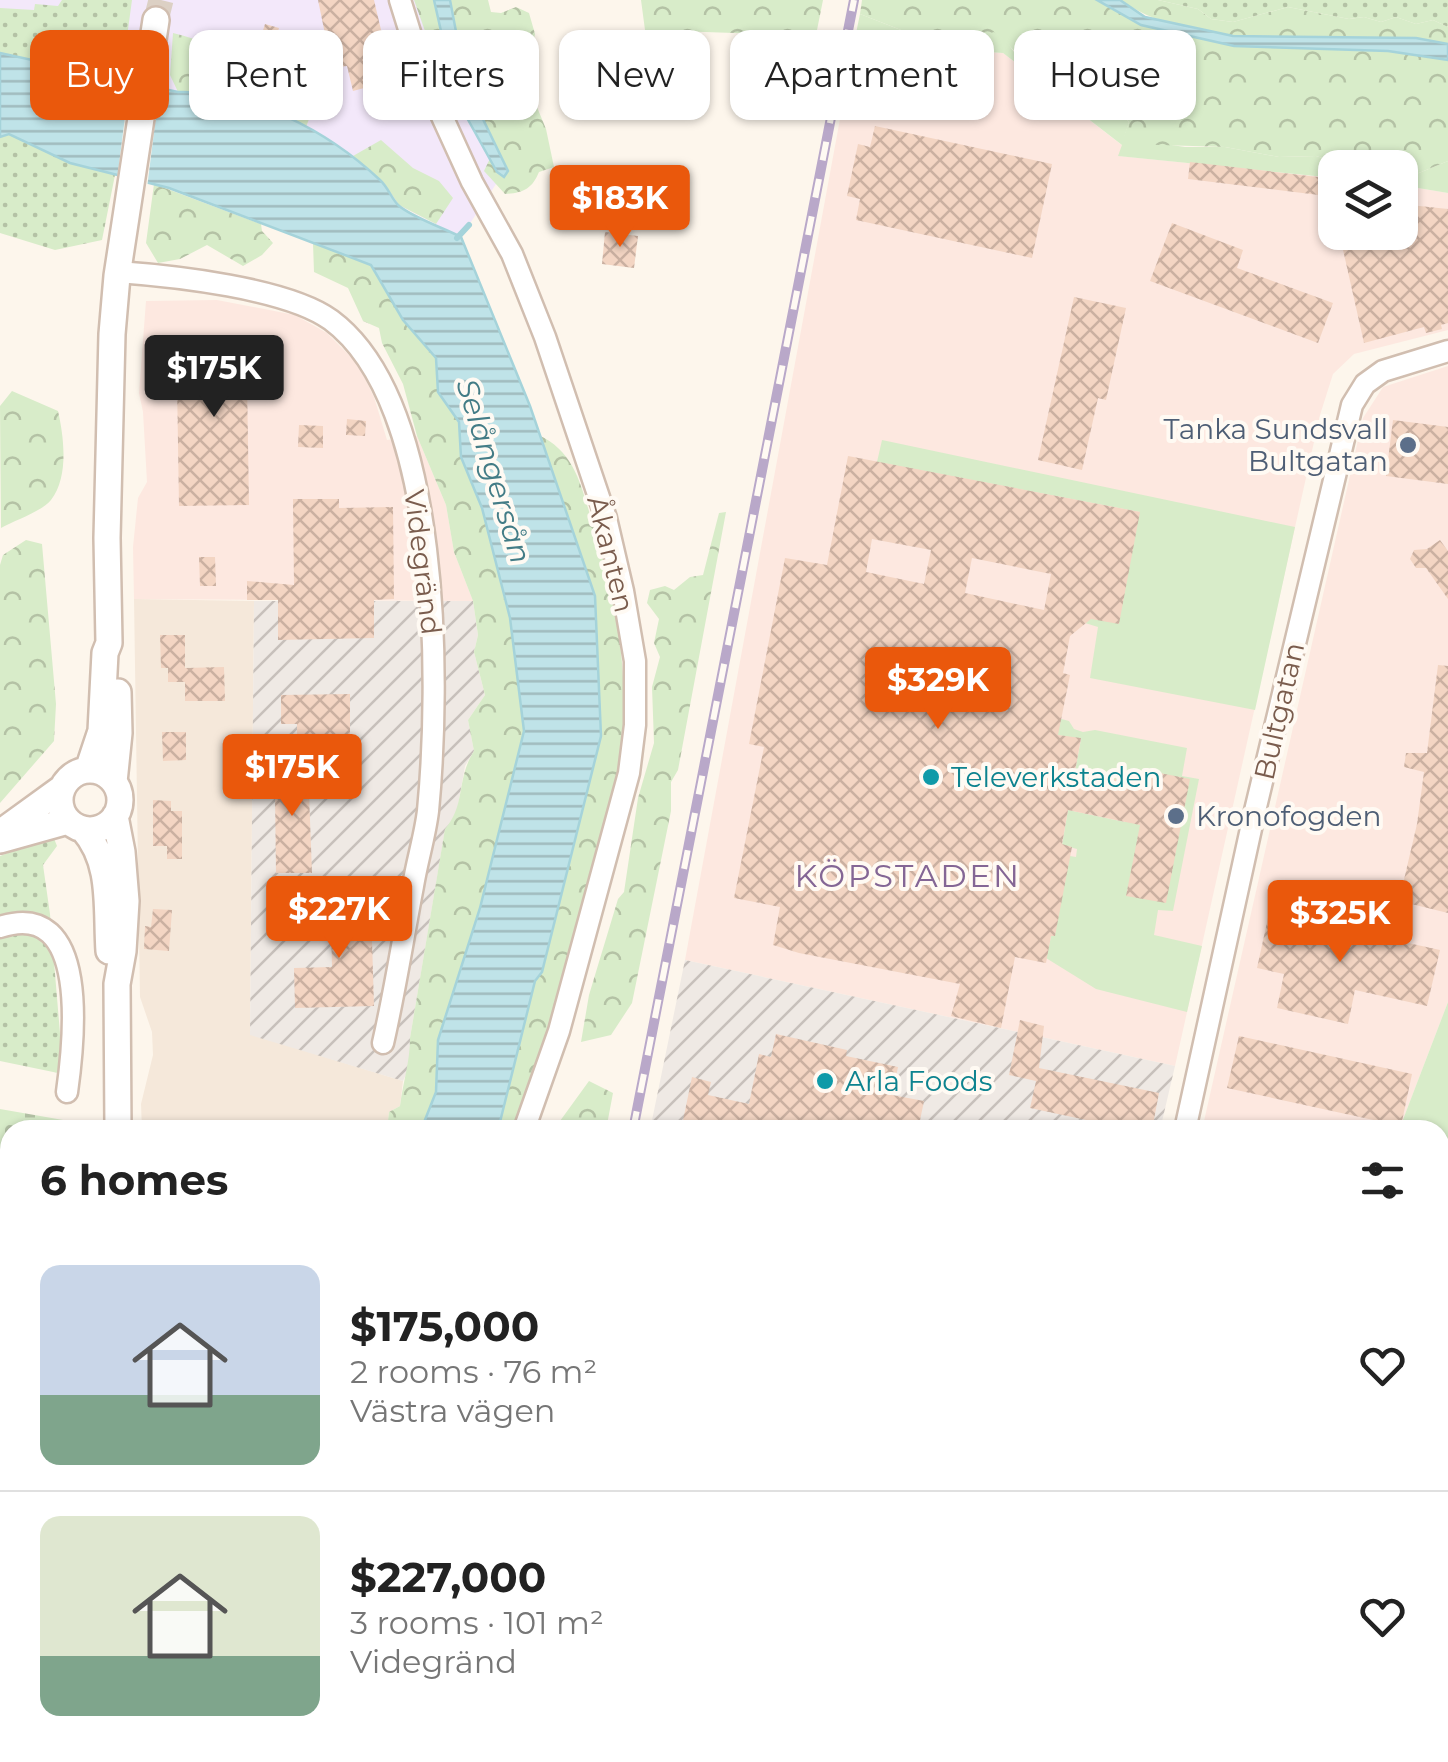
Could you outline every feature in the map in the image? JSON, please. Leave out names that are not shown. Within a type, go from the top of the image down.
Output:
[{"type":"street","name":"Åkanten","points":[[400,0],[424,77],[472,182],[512,254],[545,337],[606,518],[624,591],[635,661],[635,725],[628,774],[559,1031],[528,1120]]},
{"type":"street","points":[[88,770],[101,731],[105,653],[109,643],[112,334],[156,20]]},
{"type":"street","name":"Videgränd","points":[[118,272],[216,284],[308,307],[332,321],[356,344],[377,374],[396,418],[414,482],[425,545],[435,673],[428,816],[383,1043]]},
{"type":"street","name":"Bultgatan","points":[[1186,1120],[1352,405],[1365,384],[1384,371],[1448,351]]},
{"type":"street","points":[[109,643],[116,654],[119,734],[114,782],[120,799],[115,816],[126,901],[117,984],[118,1120]]},
{"type":"street","points":[[0,836],[62,788],[75,773],[102,772],[114,782]]},
{"type":"street","points":[[62,788],[60,802],[100,852],[105,870],[110,972],[117,984]]},
{"type":"street","points":[[0,836],[75,825],[102,827],[115,816]]},
{"type":"street","points":[[0,927],[28,923],[41,928],[63,948],[74,1026],[67,1092]]},
{"type":"shaded area","points":[[0,0],[444,0],[454,30],[363,30],[363,120],[486,120],[504,172],[461,237],[233,120],[343,120],[343,30],[189,30],[189,98],[169,90],[169,30],[30,30],[30,60],[0,53]]},
{"type":"shaded area","points":[[994,52],[1003,53],[1014,62],[1014,120],[1089,120],[1123,146],[1119,156],[1318,176],[1318,250],[1418,250],[1418,188],[1448,193],[1448,330],[1354,354],[1333,374],[1320,415],[1175,1066],[685,960],[840,120],[994,120]]},
{"type":"shaded area","points":[[217,300],[295,315],[327,333],[358,364],[374,397],[387,440],[417,436],[446,505],[454,552],[473,601],[134,599],[133,547],[138,498],[147,482],[139,393],[146,301]]},
{"type":"shaded area","points":[[1448,366],[1448,1002],[1403,1120],[1204,1120],[1363,418],[1383,387]]},
{"type":"shaded area","points":[[134,599],[254,601],[250,1034],[403,1081],[400,1106],[389,1112],[388,1120],[142,1120],[141,1104],[153,1055],[152,1032],[140,997]]},
{"type":"shaded area","points":[[254,601],[473,601],[478,635],[474,652],[485,695],[468,720],[474,751],[465,766],[456,817],[445,830],[410,1038],[410,1066],[403,1081],[250,1035]]},
{"type":"shaded area","points":[[685,960],[1175,1066],[1162,1120],[652,1120]]},
{"type":"green space","points":[[62,0],[132,0],[128,30],[30,30],[30,60],[0,53],[0,8],[34,10],[35,4],[58,6]]},
{"type":"green space","points":[[414,0],[488,0],[491,12],[501,13],[516,7],[529,13],[534,30],[425,30]]},
{"type":"green space","points":[[641,0],[823,0],[817,30],[645,30]]},
{"type":"green space","points":[[862,0],[1097,0],[1141,25],[1163,30],[1014,30],[1014,51],[994,30],[901,30],[860,14]]},
{"type":"green space","points":[[1120,0],[1158,0],[1198,9],[1211,19],[1233,22],[1288,7],[1381,22],[1396,17],[1416,24],[1433,20],[1448,27],[1448,44],[1408,39],[1237,36],[1196,31],[1156,19]]},
{"type":"green space","points":[[1158,0],[1448,0],[1448,27],[1433,20],[1416,24],[1396,17],[1381,22],[1288,7],[1233,22],[1211,19],[1198,9]]},
{"type":"green space","points":[[860,14],[901,30],[857,30]]},
{"type":"green space","points":[[994,31],[1014,52],[1014,62],[1003,53],[994,52]]},
{"type":"green space","points":[[173,33],[189,38],[189,92],[178,92],[170,75]]},
{"type":"green space","points":[[1196,37],[1234,46],[1388,51],[1448,60],[1448,161],[1418,173],[1418,150],[1318,150],[1318,157],[1279,157],[1225,147],[1128,144],[1123,139],[1129,122],[1196,120]]},
{"type":"green space","points":[[539,112],[554,167],[539,172],[526,189],[505,194],[484,171],[494,150],[483,126],[475,120],[539,120]]},
{"type":"green space","points":[[289,120],[309,120],[306,127]]},
{"type":"green space","points":[[1090,120],[1127,120],[1124,138],[1185,147],[1225,147],[1279,157],[1316,156],[1318,176],[1118,156],[1122,145]]},
{"type":"green space","points":[[9,134],[70,163],[115,175],[102,240],[55,250],[0,233],[0,137]]},
{"type":"green space","points":[[381,140],[413,168],[439,181],[453,198],[436,224],[399,205],[384,183],[353,156]]},
{"type":"green space","points":[[1448,161],[1448,193],[1418,188],[1418,173]]},
{"type":"green space","points":[[154,184],[261,224],[273,243],[243,266],[207,245],[180,259],[158,263],[146,243]]},
{"type":"green space","points":[[313,243],[371,265],[403,320],[436,358],[438,392],[459,422],[461,457],[482,508],[510,618],[524,731],[480,908],[438,1040],[436,1092],[425,1120],[388,1120],[389,1112],[400,1106],[445,829],[456,811],[474,751],[468,720],[485,695],[474,652],[478,635],[473,601],[454,552],[446,505],[379,328],[363,321],[348,288],[314,272]]},
{"type":"green space","points":[[12,391],[58,411],[63,469],[57,491],[47,504],[1,528],[0,406]]},
{"type":"green space","points":[[538,435],[560,450],[575,471],[600,548],[621,656],[623,739],[611,803],[522,1120],[500,1120],[535,981],[542,971],[595,596]]},
{"type":"green space","points":[[882,440],[1295,527],[1255,710],[1090,678],[1098,627],[1085,623],[1140,512],[877,462]]},
{"type":"green space","points":[[726,512],[678,770],[671,782],[671,811],[632,1003],[611,1035],[581,1042],[589,995],[618,899],[624,892],[638,798],[654,743],[652,687],[660,657],[654,643],[659,619],[647,603],[650,590],[665,586],[674,590],[690,577],[703,575],[719,513]]},
{"type":"green space","points":[[26,540],[42,544],[56,704],[54,741],[0,803],[0,565],[3,555]]},
{"type":"green space","points":[[1054,717],[1069,721],[1074,729],[1083,732],[1095,730],[1187,748],[1182,776],[1199,779],[1173,911],[1158,910],[1154,935],[1202,946],[1187,1012],[1096,989],[1046,958],[1070,856],[1076,857],[1077,849],[1062,845],[1068,810],[1125,822],[1133,784],[1075,771],[1081,739],[1051,734]]},
{"type":"green space","points":[[53,836],[57,846],[43,865],[62,1057],[58,1073],[0,1061],[0,856]]},
{"type":"green space","points":[[1448,1002],[1448,1120],[1403,1120]]},
{"type":"green space","points":[[589,1081],[613,1093],[608,1120],[561,1120]]},
{"type":"green space","points":[[0,1109],[63,1120],[0,1120]]},
{"type":"water","points":[[434,0],[450,0],[456,30],[441,30]]},
{"type":"water","points":[[1097,0],[1120,0],[1145,17],[1233,36],[1416,38],[1448,44],[1448,60],[1388,51],[1234,46],[1196,37],[1196,30],[1141,25]]},
{"type":"water","name":"Selångersån","points":[[0,53],[30,60],[30,120],[169,120],[169,90],[189,92],[189,120],[293,120],[359,162],[404,209],[461,237],[530,406],[595,596],[601,736],[500,1120],[425,1120],[436,1092],[438,1040],[480,908],[524,731],[510,618],[482,508],[461,457],[459,422],[438,392],[436,358],[403,320],[371,265],[169,188],[70,163],[9,134],[0,137]]},
{"type":"water","points":[[468,120],[483,120],[508,171],[504,177],[497,172]]},
{"type":"pier","points":[[125,120],[156,120],[147,188],[117,180]]},
{"type":"building","points":[[318,0],[374,0],[381,30],[363,30],[363,88],[353,91],[347,66],[343,67],[343,30],[324,30]]},
{"type":"building","points":[[875,126],[1052,164],[1032,258],[856,220],[860,199],[847,196],[858,144],[870,147]]},
{"type":"building","points":[[1190,162],[1318,177],[1318,195],[1188,179]]},
{"type":"building","points":[[1418,206],[1448,209],[1448,323],[1426,333],[1424,327],[1364,343],[1343,250],[1418,250]]},
{"type":"building","points":[[1172,223],[1243,250],[1237,268],[1333,303],[1318,343],[1150,281]]},
{"type":"building","points":[[605,232],[638,236],[634,268],[602,264]]},
{"type":"building","points":[[1074,297],[1126,308],[1106,400],[1098,398],[1082,470],[1038,460]]},
{"type":"building","points":[[242,348],[242,354],[282,354],[283,379],[247,380],[249,505],[179,506],[177,382],[158,382],[158,349]]},
{"type":"building","points":[[347,419],[366,421],[365,436],[346,435]]},
{"type":"building","points":[[1393,420],[1448,427],[1448,484],[1386,476]]},
{"type":"building","points":[[299,425],[323,426],[323,448],[298,447]]},
{"type":"building","name":"Televerkstaden","points":[[848,456],[1140,512],[1119,624],[1091,619],[1070,636],[1063,673],[1070,675],[1058,735],[1081,738],[1075,771],[1147,786],[1150,771],[1190,779],[1166,903],[1126,896],[1140,825],[1068,810],[1062,844],[1072,847],[1055,936],[1051,936],[1046,963],[1015,957],[1001,1028],[951,1016],[960,984],[773,945],[780,907],[734,898],[764,747],[749,744],[785,558],[827,565]],"holes":[[[872,539],[931,550],[924,584],[866,572]],[[972,558],[1051,574],[1044,610],[965,593]]]},
{"type":"building","points":[[293,499],[339,499],[339,508],[393,507],[394,599],[374,600],[374,638],[278,640],[278,600],[247,600],[247,581],[294,585]]},
{"type":"building","points":[[1440,540],[1448,551],[1448,599],[1426,568],[1416,568],[1410,559],[1414,550],[1427,549]]},
{"type":"building","points":[[199,557],[215,557],[216,586],[200,586]]},
{"type":"building","points":[[160,635],[185,635],[185,668],[224,667],[225,701],[185,701],[185,682],[168,682],[168,668],[161,668]]},
{"type":"building","points":[[1438,665],[1448,666],[1448,913],[1399,901],[1417,824],[1424,772],[1404,767],[1406,753],[1427,753]]},
{"type":"building","points":[[350,694],[350,740],[297,740],[297,724],[281,724],[281,695]]},
{"type":"building","points":[[162,732],[186,732],[186,760],[163,761]]},
{"type":"building","points":[[270,766],[308,766],[312,873],[276,873],[275,796],[271,796]]},
{"type":"building","points":[[153,800],[171,801],[171,811],[182,811],[182,859],[167,859],[167,846],[153,846]]},
{"type":"building","points":[[1271,904],[1341,920],[1340,928],[1440,950],[1427,1006],[1355,990],[1348,1024],[1277,1008],[1284,974],[1257,968]]},
{"type":"building","points":[[371,907],[374,1006],[295,1008],[294,968],[332,967],[331,924],[297,925],[296,909]]},
{"type":"building","points":[[153,909],[172,910],[169,951],[144,949],[145,926],[151,927]]},
{"type":"building","points":[[1020,1020],[1044,1026],[1039,1068],[1159,1093],[1154,1120],[1086,1120],[1030,1108],[1036,1081],[1009,1075]]},
{"type":"building","name":"Arla Foods","points":[[776,1034],[847,1050],[846,1056],[898,1067],[892,1095],[924,1101],[920,1120],[683,1120],[692,1077],[711,1082],[708,1095],[749,1104],[759,1054],[771,1057]]},
{"type":"building","points":[[1239,1036],[1412,1074],[1402,1120],[1374,1120],[1227,1088]]},
{"type":"waterway","points":[[457,238],[469,225]]},
{"type":"tunnel","points":[[156,20],[161,0]]},
{"type":"railway","points":[[635,1120],[854,0]]},
{"type":"place","name":"Tanka Sundsvall Bultgatan","points":[[1408,445]]},
{"type":"place","name":"Televerkstaden","points":[[931,777]]},
{"type":"place","name":"Kronofogden","points":[[1176,816]]},
{"type":"place","name":"Arla Foods","points":[[825,1081]]},
{"type":"district","name":"KÖPSTADEN","points":[[908,875]]}]
